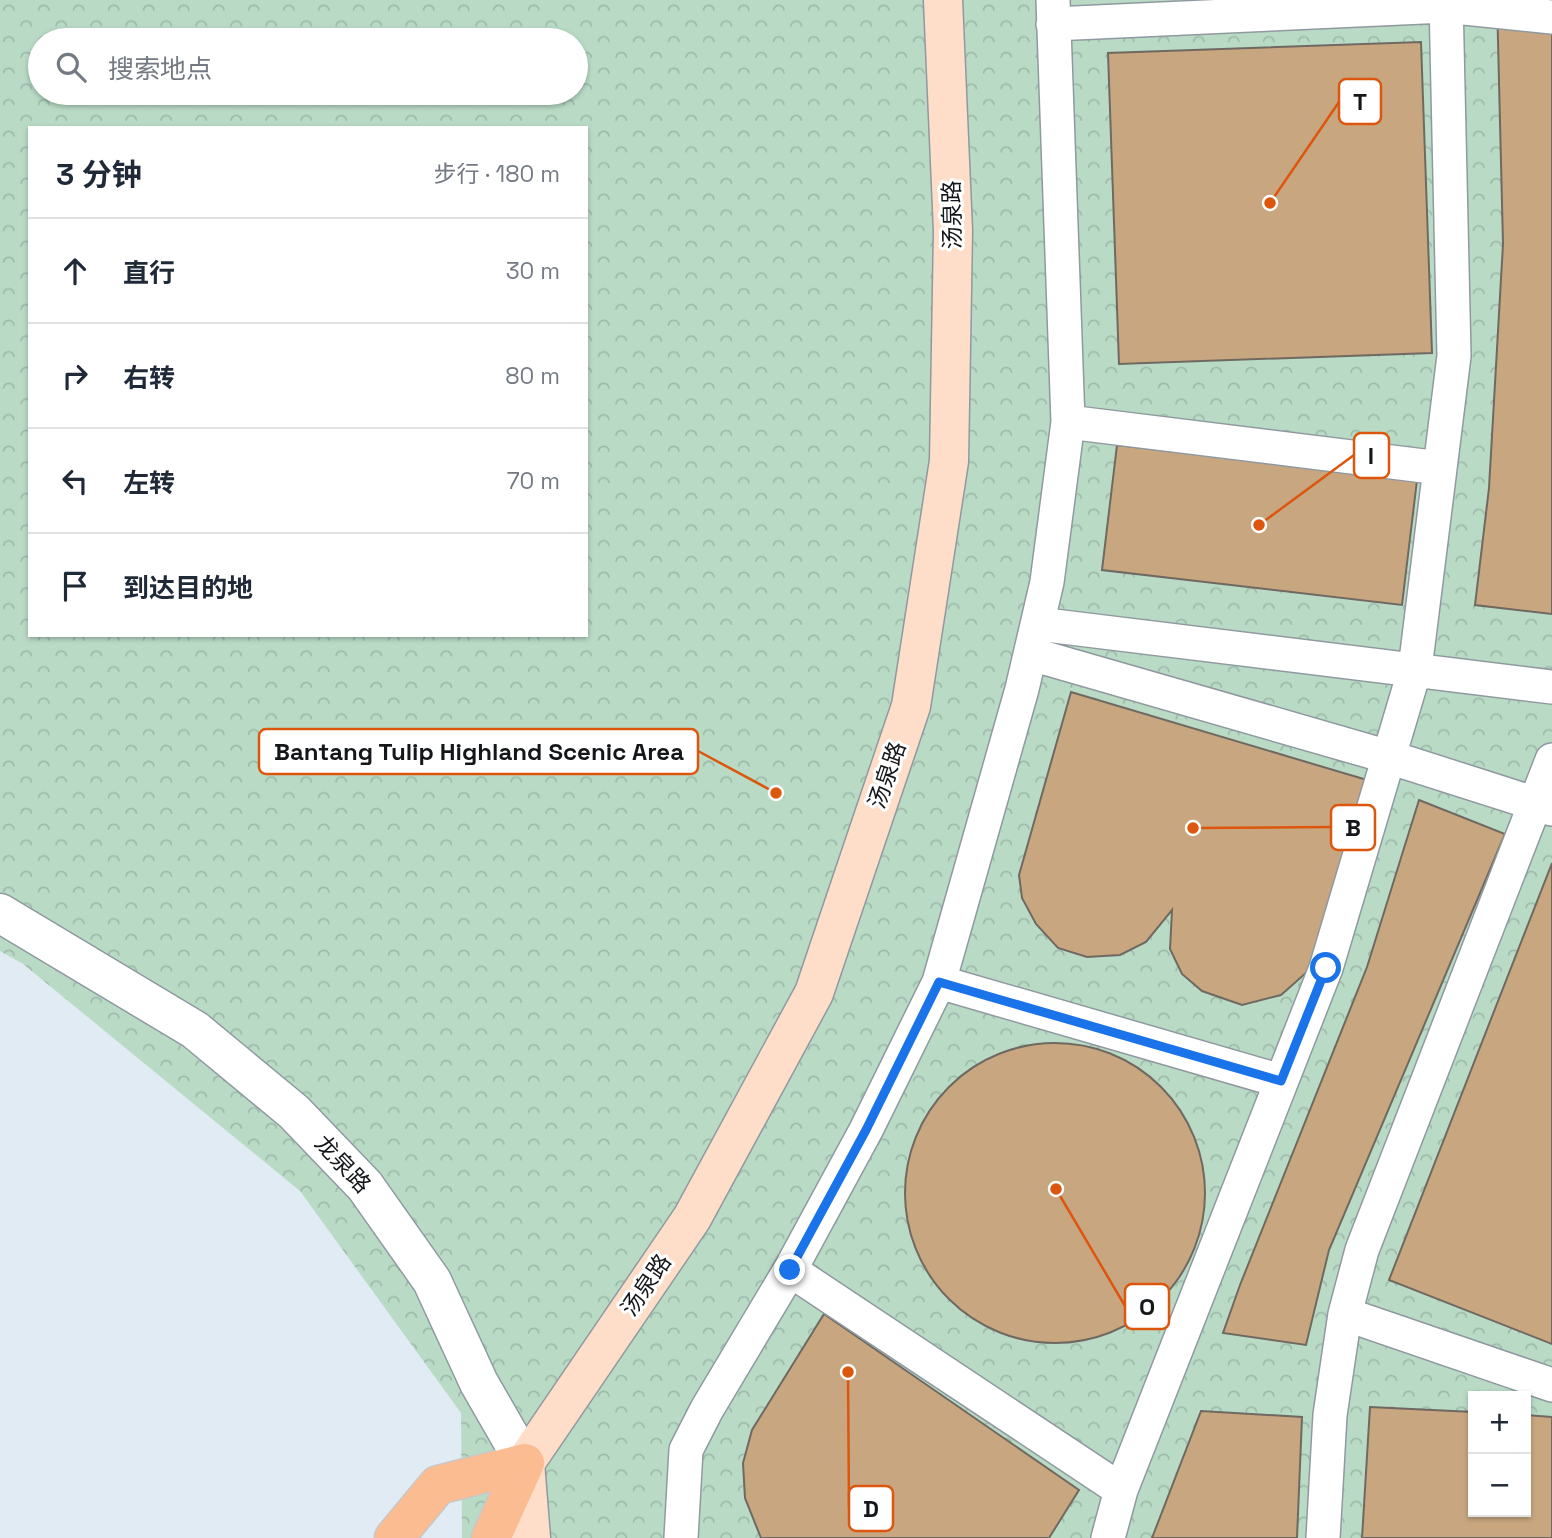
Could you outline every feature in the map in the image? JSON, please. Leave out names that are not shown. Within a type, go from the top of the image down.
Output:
[{"type":"main road","name":"汤泉路","points":[[525,1463],[692,1218],[814,993],[911,706],[949,461],[953,231],[943,0]]},
{"type":"main road","points":[[394,1538],[438,1485],[525,1463]]},
{"type":"main road","points":[[491,1538],[525,1463]]},
{"type":"main road","name":"龙泉路","points":[[525,1463],[531,1538]]},
{"type":"street","points":[[1108,1538],[1121,1490],[1326,968],[1415,669],[1454,356],[1446,3]]},
{"type":"street","points":[[681,1538],[686,1450],[707,1409],[790,1270],[866,1130],[939,982],[1034,639],[1047,582],[1068,422],[1053,12],[1446,3],[1552,17]]},
{"type":"street","points":[[1068,422],[1440,468]]},
{"type":"street","points":[[1034,639],[1415,669],[1552,687]]},
{"type":"street","points":[[1034,639],[1544,806]]},
{"type":"street","points":[[1323,1538],[1330,1415],[1345,1314],[1362,1250],[1544,806],[1552,760]]},
{"type":"street","name":"龙泉路","points":[[0,913],[195,1030],[294,1112],[365,1186],[432,1281],[479,1383],[525,1463]]},
{"type":"street","points":[[939,982],[1281,1081]]},
{"type":"street","points":[[790,1270],[1121,1490]]},
{"type":"street","points":[[1345,1314],[1552,1385]]},
{"type":"green space","points":[[0,0],[1552,0],[1552,1538],[462,1538],[461,1413],[300,1191],[23,964],[0,951]]},
{"type":"building","points":[[1497,0],[1552,0],[1552,614],[1475,605],[1489,488],[1503,244]]},
{"type":"building","points":[[1421,42],[1432,353],[1119,364],[1108,53]]},
{"type":"building","points":[[1117,445],[1417,480],[1402,605],[1102,570]]},
{"type":"building","points":[[1071,692],[1367,780],[1320,942],[1307,972],[1281,995],[1242,1005],[1202,991],[1182,974],[1170,949],[1172,910],[1146,942],[1120,955],[1087,957],[1058,948],[1036,924],[1022,898],[1019,875]]},
{"type":"building","points":[[1419,800],[1505,834],[1329,1250],[1306,1345],[1223,1333],[1367,967]]},
{"type":"building","points":[[1552,863],[1552,1344],[1389,1280]]},
{"type":"building","points":[[1055,1043],[1084,1046],[1112,1055],[1138,1068],[1161,1087],[1180,1110],[1193,1136],[1202,1164],[1205,1193],[1202,1222],[1193,1250],[1180,1276],[1161,1299],[1138,1318],[1112,1331],[1084,1340],[1055,1343],[1026,1340],[998,1331],[972,1318],[949,1299],[930,1276],[917,1250],[908,1222],[905,1193],[908,1164],[917,1136],[930,1110],[949,1087],[972,1068],[998,1055],[1026,1046]]},
{"type":"building","points":[[824,1314],[1079,1490],[1049,1538],[761,1538],[745,1498],[743,1463],[752,1430]]},
{"type":"building","points":[[1370,1407],[1468,1412],[1468,1517],[1531,1517],[1531,1415],[1552,1417],[1552,1538],[1362,1538]]},
{"type":"building","points":[[1201,1411],[1302,1417],[1297,1538],[1152,1538]]},
{"type":"place","name":"T","points":[[1270,203]]},
{"type":"place","name":"I","points":[[1259,525]]},
{"type":"place","name":"Bantang Tulip Highland Scenic Area","points":[[776,793]]},
{"type":"place","name":"B","points":[[1193,828]]},
{"type":"place","name":"O","points":[[1056,1189]]},
{"type":"place","name":"D","points":[[848,1372]]},
{"type":"route","points":[[790,1270],[866,1130],[939,982],[1281,1081],[1326,968]]}]
